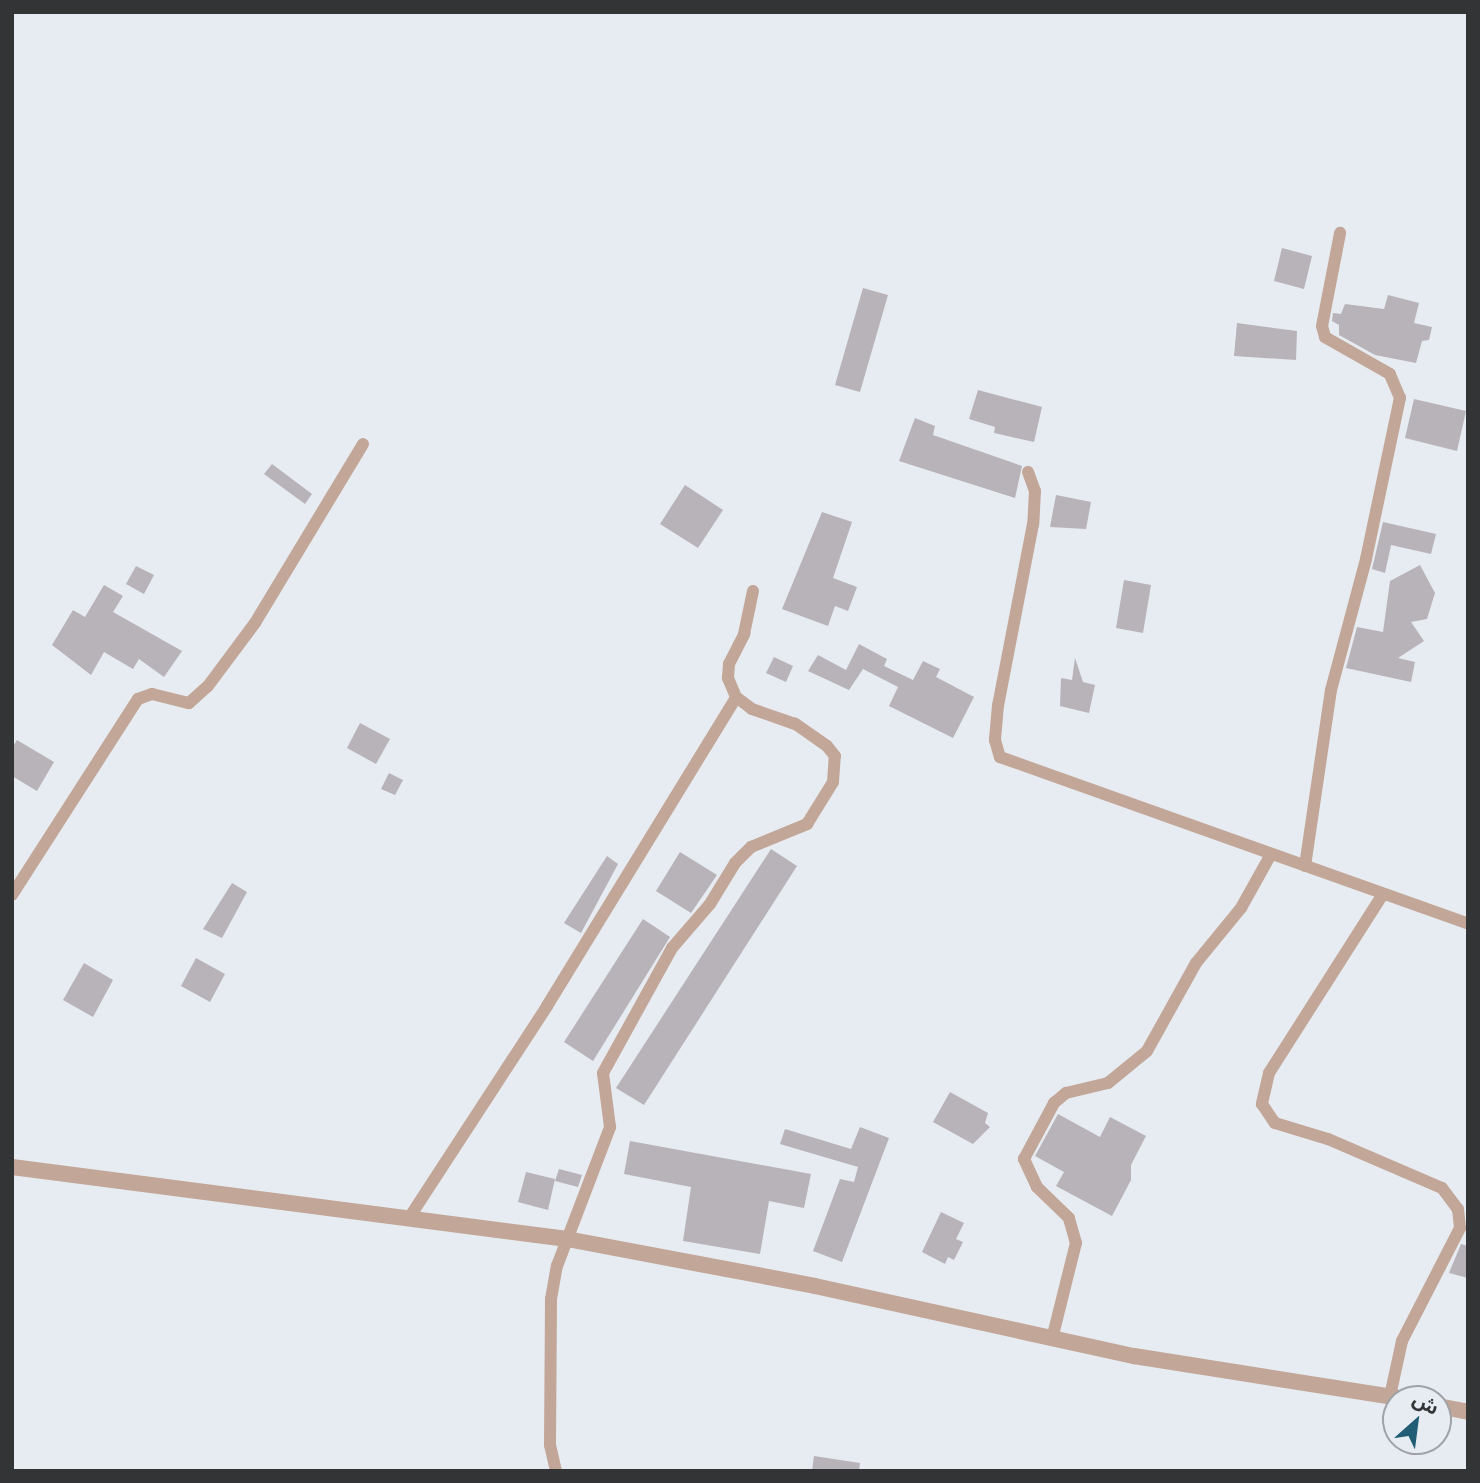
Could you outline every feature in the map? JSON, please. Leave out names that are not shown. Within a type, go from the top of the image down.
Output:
[{"type":"street","points":[[1306,866],[1331,690],[1366,559],[1401,398],[1390,374],[1325,337],[1322,326],[1340,233]]},
{"type":"street","points":[[12,895],[138,699],[152,694],[189,703],[208,686],[255,622],[363,444]]},
{"type":"street","points":[[1028,472],[1035,491],[1033,524],[998,705],[996,752],[1023,767],[1468,925]]},
{"type":"street","points":[[556,1471],[550,1445],[551,1299],[566,1240],[585,1202],[610,1127],[603,1073],[671,948],[709,904],[735,863],[751,847],[807,824],[833,782],[835,756],[827,746],[795,724],[752,709],[736,697],[728,678],[729,664],[744,634],[753,591]]},
{"type":"street","points":[[409,1218],[547,1006],[736,697]]},
{"type":"street","points":[[1052,1339],[1076,1243],[1069,1218],[1037,1187],[1024,1158],[1054,1103],[1066,1093],[1108,1083],[1147,1051],[1196,963],[1241,908],[1271,853]]},
{"type":"street","points":[[1383,894],[1269,1073],[1262,1104],[1275,1123],[1328,1139],[1442,1188],[1458,1209],[1460,1228],[1402,1341],[1398,1385]]},
{"type":"street","points":[[12,1167],[566,1240],[816,1286],[1052,1339],[1382,1395]]},
{"type":"building","points":[[1282,248],[1312,256],[1304,289],[1274,281]]},
{"type":"building","points":[[863,288],[888,295],[860,392],[835,385]]},
{"type":"building","points":[[1388,295],[1419,303],[1414,323],[1432,327],[1429,340],[1422,341],[1416,363],[1375,355],[1339,335],[1339,325],[1332,321],[1333,313],[1341,314],[1345,304],[1384,309]]},
{"type":"building","points":[[1237,323],[1297,331],[1296,360],[1234,356]]},
{"type":"building","points":[[978,390],[1042,407],[1034,442],[994,433],[995,427],[969,419]]},
{"type":"building","points":[[1414,399],[1466,411],[1457,451],[1405,438]]},
{"type":"building","points":[[915,418],[935,426],[933,435],[1022,466],[1015,498],[899,461]]},
{"type":"building","points":[[272,464],[312,494],[305,504],[264,474]]},
{"type":"building","points":[[685,485],[723,510],[698,548],[660,524]]},
{"type":"building","points":[[1056,495],[1091,502],[1086,529],[1050,527]]},
{"type":"building","points":[[822,512],[852,522],[833,578],[857,587],[848,611],[835,606],[828,626],[782,609]]},
{"type":"building","points":[[1383,522],[1436,534],[1431,554],[1391,545],[1385,573],[1372,569]]},
{"type":"building","points":[[1420,565],[1435,593],[1427,619],[1411,622],[1424,641],[1398,658],[1415,662],[1411,682],[1346,668],[1357,627],[1383,632],[1390,581]]},
{"type":"building","points":[[136,566],[154,575],[144,594],[126,584]]},
{"type":"building","points":[[1124,580],[1151,585],[1143,633],[1116,628]]},
{"type":"building","points":[[104,585],[123,596],[113,612],[182,651],[164,677],[139,659],[133,669],[104,652],[91,675],[52,645],[73,610],[85,617]]},
{"type":"building","points":[[859,644],[887,659],[884,666],[913,680],[923,661],[940,669],[936,677],[974,697],[953,738],[889,706],[898,687],[863,669],[849,690],[808,671],[818,655],[846,670]]},
{"type":"building","points":[[774,657],[793,666],[786,682],[766,673]]},
{"type":"building","points":[[1075,658],[1083,682],[1095,685],[1089,713],[1060,706],[1061,678],[1072,680]]},
{"type":"building","points":[[360,723],[390,739],[376,764],[347,748]]},
{"type":"building","points":[[17,740],[54,762],[37,791],[12,776],[12,748]]},
{"type":"building","points":[[389,773],[403,780],[395,795],[381,789]]},
{"type":"building","points":[[771,849],[797,866],[644,1105],[616,1088]]},
{"type":"building","points":[[680,852],[717,875],[691,913],[656,891]]},
{"type":"building","points":[[607,856],[618,864],[581,933],[564,923]]},
{"type":"building","points":[[232,883],[247,892],[222,938],[203,929]]},
{"type":"building","points":[[643,919],[670,937],[593,1061],[564,1042]]},
{"type":"building","points":[[196,958],[225,974],[210,1002],[181,986]]},
{"type":"building","points":[[84,963],[113,980],[93,1017],[63,1000]]},
{"type":"building","points":[[950,1092],[988,1113],[985,1123],[990,1127],[973,1144],[933,1122]]},
{"type":"building","points":[[1058,1114],[1100,1137],[1110,1117],[1146,1136],[1131,1165],[1131,1180],[1112,1216],[1056,1186],[1064,1172],[1035,1156]]},
{"type":"building","points":[[860,1127],[889,1138],[842,1262],[813,1251],[840,1179],[854,1182],[858,1167],[780,1144],[785,1129],[851,1149]]},
{"type":"building","points":[[630,1141],[811,1174],[804,1208],[769,1201],[760,1254],[683,1241],[691,1187],[624,1174]]},
{"type":"building","points":[[559,1169],[582,1175],[578,1187],[555,1181]]},
{"type":"building","points":[[526,1172],[555,1179],[548,1210],[518,1202]]},
{"type":"building","points":[[941,1212],[964,1223],[956,1239],[963,1242],[954,1260],[948,1257],[945,1264],[922,1252]]},
{"type":"building","points":[[1461,1244],[1468,1246],[1468,1278],[1449,1273]]},
{"type":"building","points":[[814,1456],[860,1463],[859,1471],[812,1471]]}]
